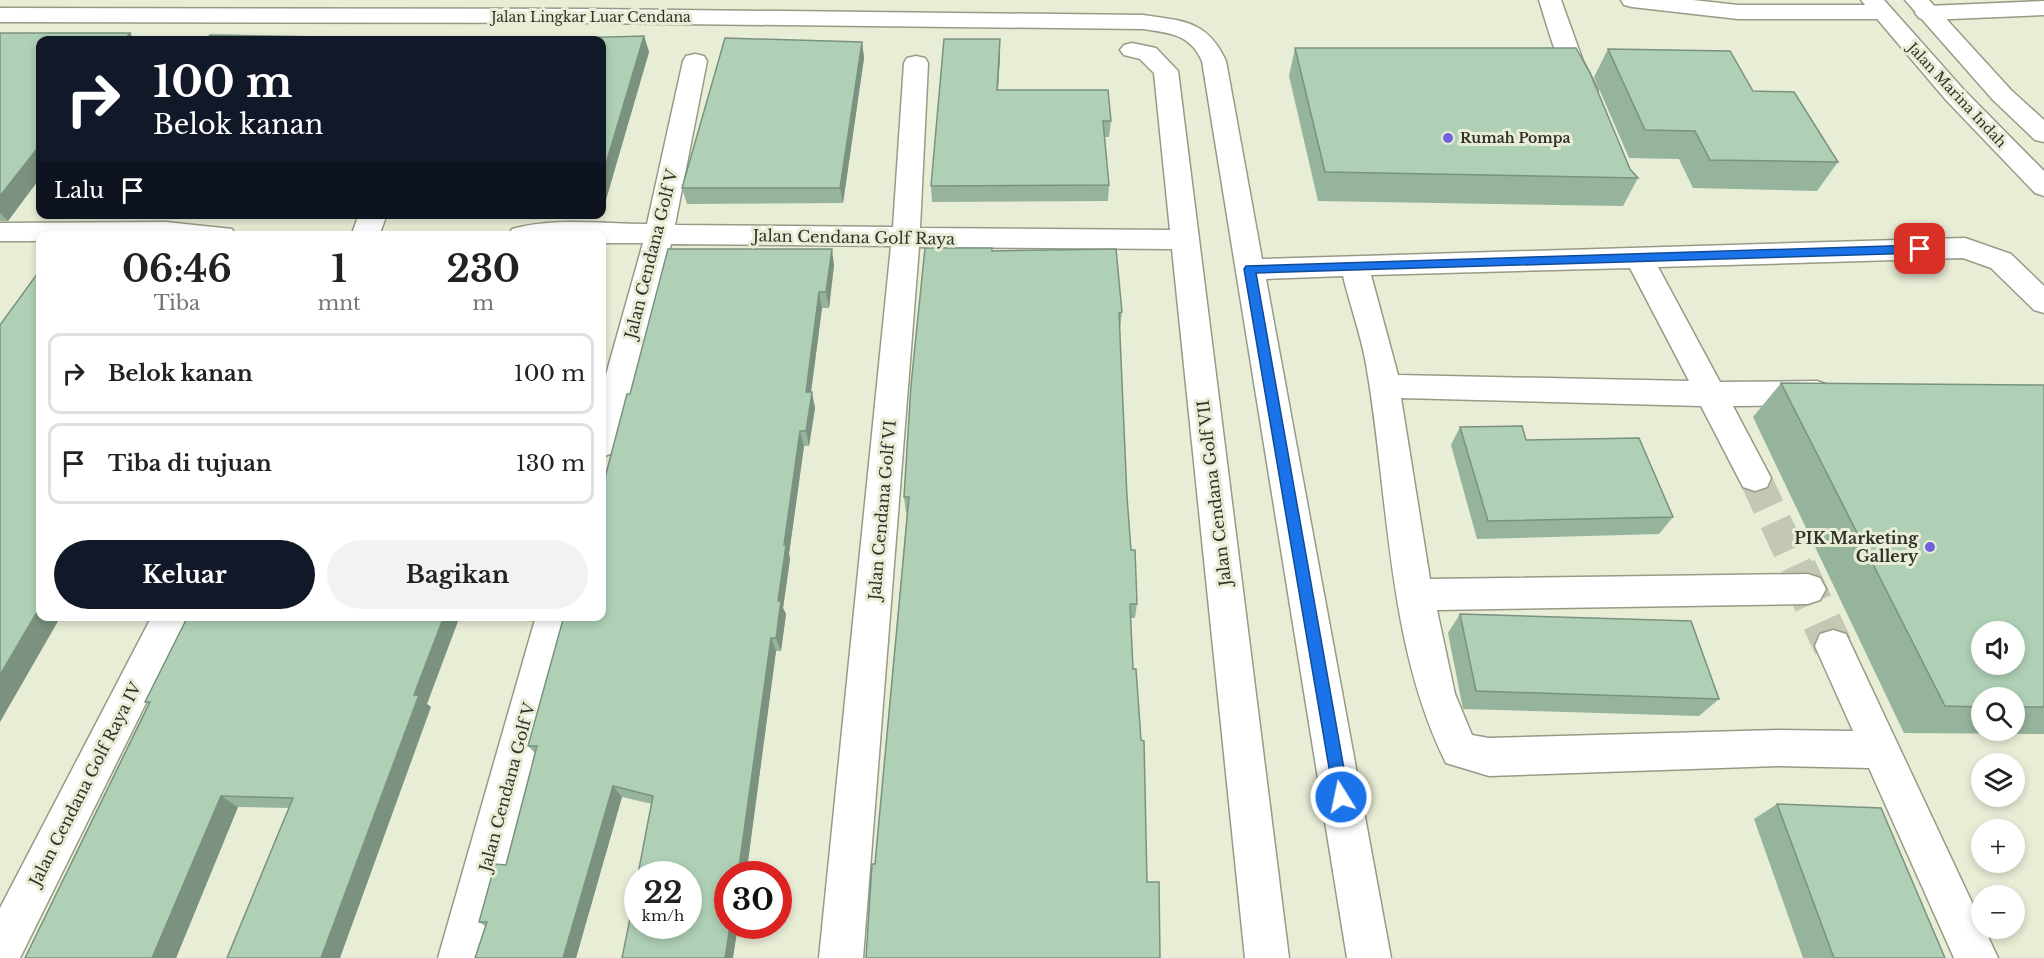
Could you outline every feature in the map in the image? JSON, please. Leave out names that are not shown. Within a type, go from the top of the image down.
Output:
[{"type":"street","points":[[1550,0],[1559,61],[1594,109]]},
{"type":"street","points":[[1632,0],[1738,12],[1877,6],[2044,8]]},
{"type":"street","name":"Jalan Marina Indah","points":[[1877,6],[1926,62],[2044,187]]},
{"type":"street","name":"Jalan Marina Indah","points":[[1922,7],[1969,59],[2044,134]]},
{"type":"street","name":"Jalan Lingkar Luar Cendana","points":[[0,15],[456,17],[916,10],[1143,22],[1182,28],[1206,43],[1214,61],[1250,269]]},
{"type":"street","points":[[448,36],[456,17]]},
{"type":"street","name":"Jalan Cendana Golf VII","points":[[1132,50],[1148,53],[1166,71],[1268,958]]},
{"type":"street","points":[[1926,62],[1925,57],[1936,52],[1969,59]]},
{"type":"street","name":"Jalan Cendana Golf V","points":[[606,429],[659,235],[695,61]]},
{"type":"street","name":"Jalan Cendana Golf VI","points":[[842,958],[906,239],[916,63]]},
{"type":"street","points":[[0,232],[75,227],[166,231]]},
{"type":"street","name":"Jalan Cendana Golf Raya","points":[[606,234],[906,239],[1185,240]]},
{"type":"street","points":[[1369,958],[1250,269],[1965,248],[2001,261],[2044,303]]},
{"type":"street","points":[[1639,257],[1713,394],[1755,478]]},
{"type":"street","points":[[1354,266],[1381,363],[1407,554],[1436,694],[1448,727],[1460,750],[1489,757],[1778,748],[1881,750]]},
{"type":"street","points":[[1384,386],[1713,394],[1844,393]]},
{"type":"street","points":[[1416,595],[1808,589]]},
{"type":"street","name":"Jalan Cendana Golf Raya IV","points":[[0,952],[168,621]]},
{"type":"street","name":"Jalan Cendana Golf V","points":[[460,958],[553,621]]},
{"type":"street","points":[[1833,646],[1976,958]]},
{"type":"building","points":[[0,33],[130,33],[127,36],[36,36],[36,150],[0,196]]},
{"type":"building","points":[[210,35],[266,36],[209,36]]},
{"type":"building","points":[[644,36],[606,164],[606,37]]},
{"type":"building","points":[[725,38],[862,42],[840,188],[682,188]]},
{"type":"building","points":[[944,39],[1000,39],[997,90],[1108,90],[1111,121],[1103,121],[1109,185],[931,186]]},
{"type":"building","name":"Rumah Pompa","points":[[1295,48],[1576,48],[1590,73],[1630,169],[1638,178],[1325,172]]},
{"type":"building","points":[[1608,49],[1730,51],[1753,91],[1794,92],[1838,162],[1710,160],[1695,131],[1645,130]]},
{"type":"building","points":[[925,248],[992,248],[992,251],[1116,249],[1122,312],[1119,313],[1127,497],[1131,550],[1135,550],[1137,604],[1130,604],[1133,669],[1136,669],[1141,740],[1144,741],[1147,882],[1159,882],[1160,958],[866,958],[872,864],[875,864],[909,497],[904,497],[911,385]]},
{"type":"building","points":[[668,249],[832,249],[826,292],[819,292],[806,392],[812,392],[806,431],[800,431],[784,545],[786,545],[778,601],[781,601],[776,638],[771,638],[740,861],[714,861],[714,939],[728,939],[725,958],[622,958],[626,939],[702,939],[702,861],[640,861],[653,796],[613,786],[563,958],[475,958],[487,922],[479,922],[495,864],[506,865],[537,746],[528,746],[563,621],[606,621],[606,474],[627,394],[630,394]]},
{"type":"building","points":[[36,276],[36,614],[0,675],[0,325]]},
{"type":"building","name":"PIK Marketing Gallery","points":[[1781,383],[2044,385],[2044,707],[2025,707],[2025,687],[1971,687],[1971,707],[1945,706]]},
{"type":"building","points":[[1522,426],[1526,440],[1639,438],[1673,517],[1488,521],[1460,427]]},
{"type":"building","points":[[1460,614],[1691,621],[1719,699],[1476,691]]},
{"type":"building","points":[[186,621],[442,621],[414,695],[419,695],[321,958],[227,958],[293,798],[221,796],[152,958],[25,958],[150,702],[145,702]]},
{"type":"building","points":[[1777,804],[1881,808],[1945,958],[1834,958]]},
{"type":"tunnel","points":[[1755,478],[1798,570]]},
{"type":"tunnel","points":[[1797,568],[1833,646]]},
{"type":"place","name":"Rumah Pompa","points":[[1448,138]]},
{"type":"place","name":"PIK Marketing Gallery","points":[[1930,547]]},
{"type":"route","points":[[1341,797],[1250,269],[1920,249]]}]
